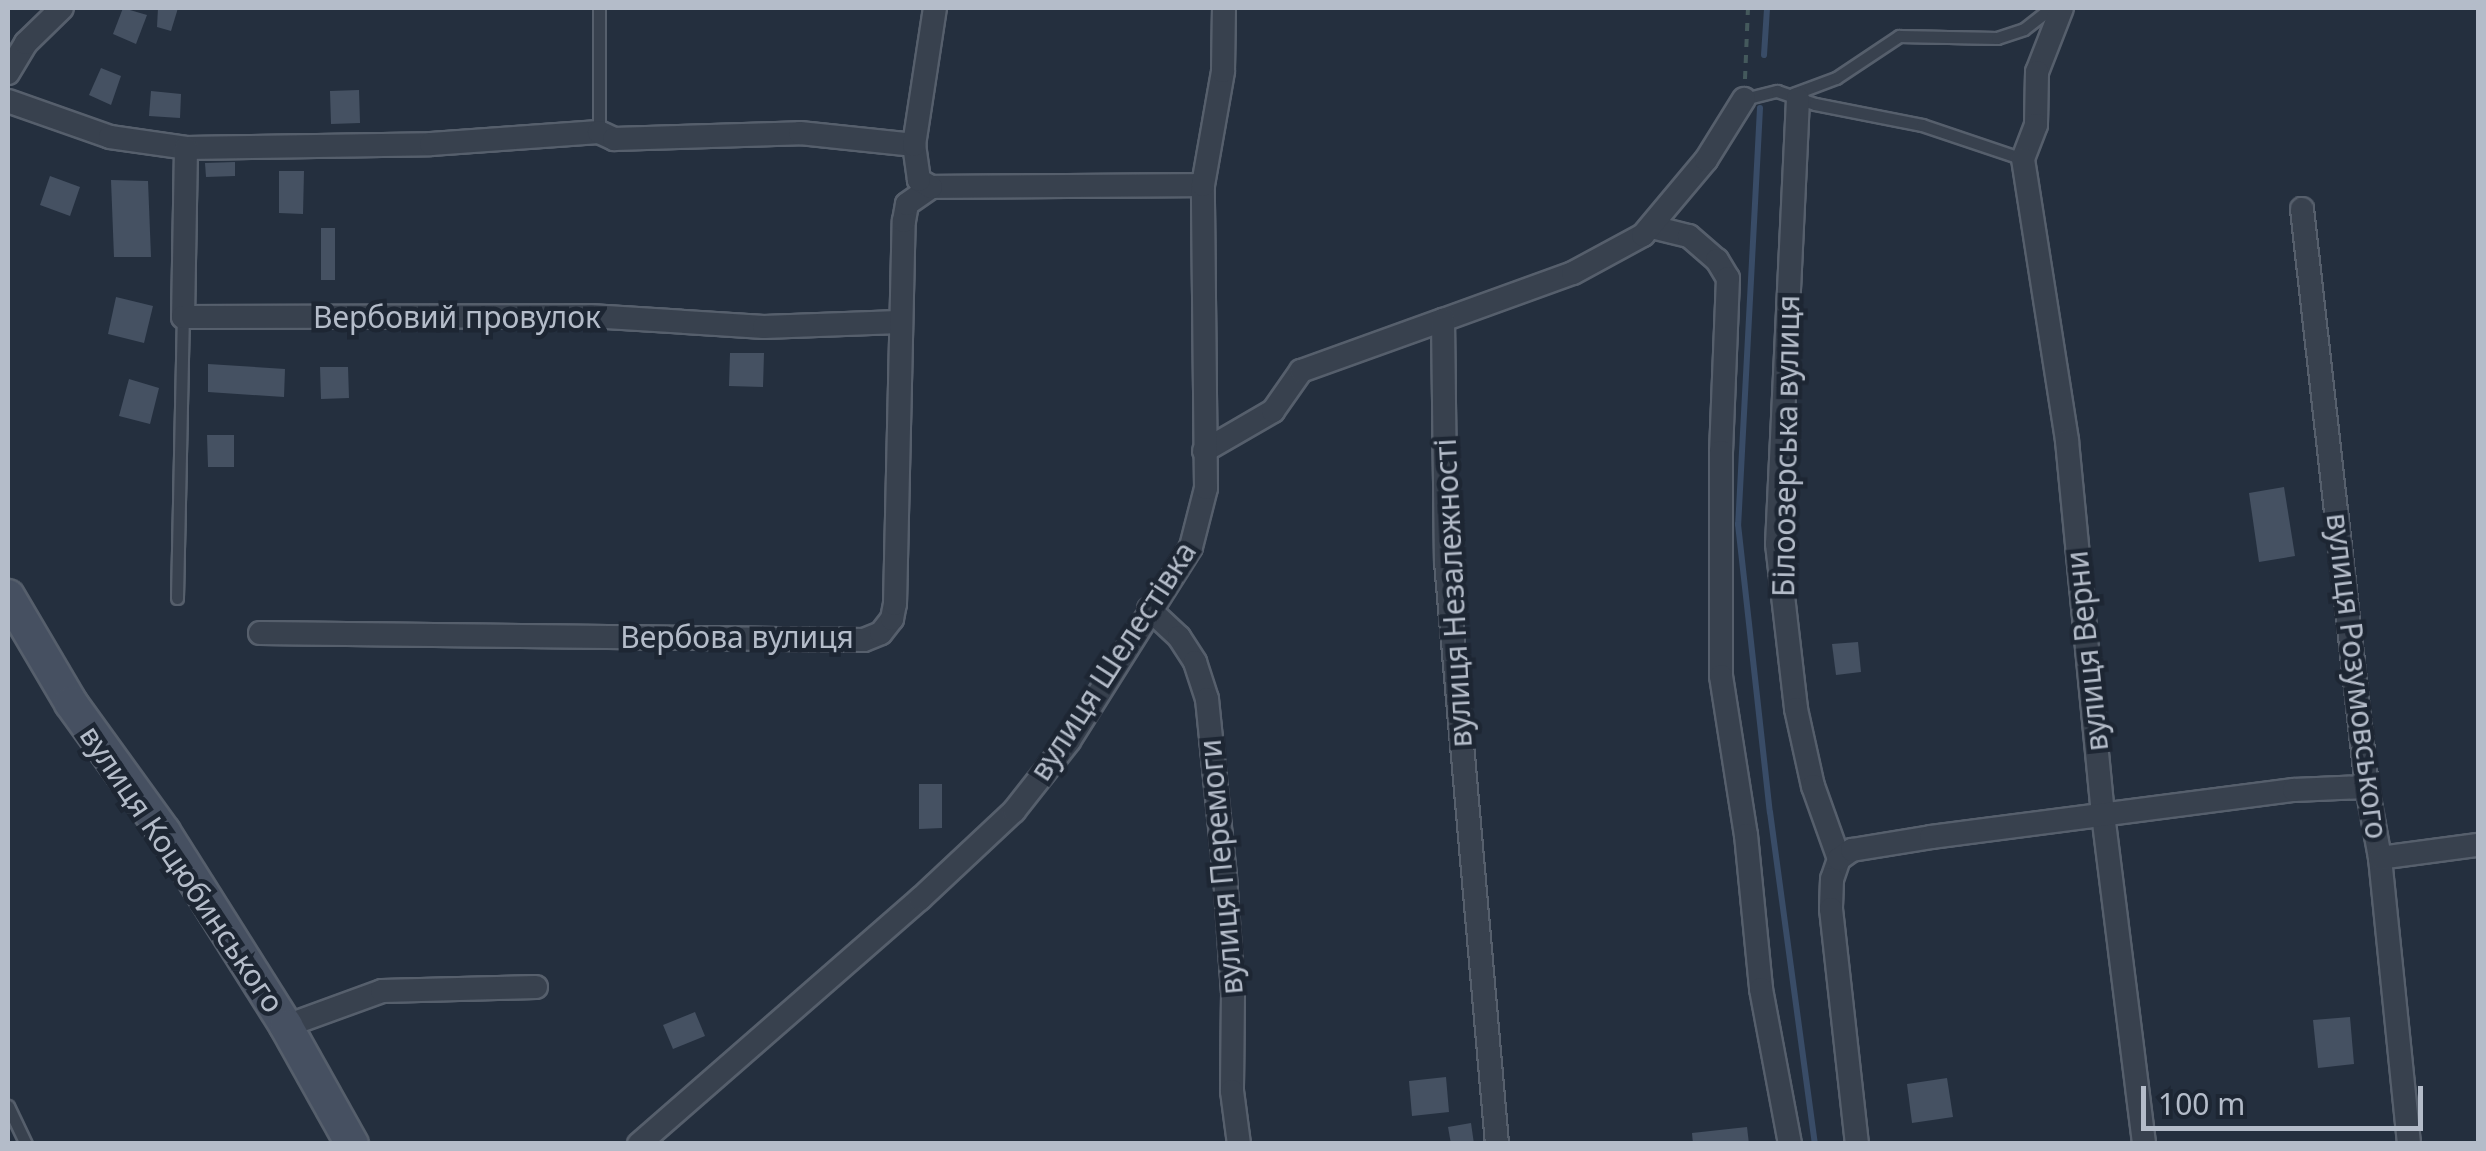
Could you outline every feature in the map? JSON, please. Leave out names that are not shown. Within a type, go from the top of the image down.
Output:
[{"type":"street","points":[[8,72],[26,42],[62,8]]},
{"type":"street","points":[[935,8],[914,145],[920,180],[930,187],[1203,186]]},
{"type":"street","name":"вулиця Шелестівка","points":[[639,1144],[920,899],[1014,811],[1069,740],[1192,547],[1206,488],[1203,186],[1223,70],[1224,8]]},
{"type":"street","points":[[2023,159],[2036,125],[2036,72],[2062,8]]},
{"type":"street","name":"Білоозерська вулиця","points":[[1788,95],[1777,544],[1796,709],[1813,786],[1839,859],[1832,880],[1831,909],[1857,1144]]},
{"type":"street","points":[[1204,452],[1273,412],[1302,371],[1572,273],[1652,226],[1706,160],[1744,99]]},
{"type":"street","points":[[8,101],[110,137],[186,148],[431,144],[600,132],[614,139],[800,133],[914,145]]},
{"type":"street","points":[[183,317],[186,148]]},
{"type":"street","name":"вулиця Верни","points":[[2023,159],[2067,441],[2103,814],[2144,1144]]},
{"type":"street","name":"Вербова вулиця","points":[[260,634],[864,640],[881,633],[892,619],[895,604],[904,221],[908,204],[930,187]]},
{"type":"street","name":"вулиця Розумовського","points":[[2302,209],[2367,787],[2380,858],[2408,1144]]},
{"type":"street","name":"Білоозерська вулиця","points":[[1652,226],[1689,236],[1717,260],[1728,278],[1721,452],[1720,676],[1746,835],[1761,989],[1790,1144]]},
{"type":"street","name":"Вербовий провулок","points":[[183,317],[590,316],[764,327],[900,322]]},
{"type":"street","name":"вулиця Незалежності","points":[[1443,320],[1448,581],[1498,1144]]},
{"type":"street","name":"вулиця Коцюбинського","points":[[8,596],[71,703],[164,832],[286,1026],[352,1144]]},
{"type":"street","name":"вулиця Перемоги","points":[[1149,609],[1179,637],[1195,662],[1207,699],[1225,876],[1232,993],[1232,1091],[1239,1144]]},
{"type":"street","points":[[1839,859],[1852,850],[2103,814],[2294,790],[2367,787]]},
{"type":"street","points":[[2380,858],[2478,845]]},
{"type":"street","points":[[286,1026],[382,991],[536,987]]},
{"type":"lane","points":[[600,8],[600,132]]},
{"type":"lane","points":[[1744,99],[1788,95],[1836,78],[1899,36],[1998,38],[2024,29],[2051,8]]},
{"type":"lane","points":[[1788,95],[1922,125],[2023,159]]},
{"type":"lane","points":[[177,598],[183,317]]},
{"type":"lane","points":[[8,1106],[26,1144]]},
{"type":"path","points":[[1744,99],[1748,8]]},
{"type":"building","points":[[123,8],[147,15],[136,44],[113,34]]},
{"type":"building","points":[[158,8],[178,8],[171,31],[157,27]]},
{"type":"building","points":[[101,68],[121,76],[111,105],[89,95]]},
{"type":"building","points":[[359,90],[360,123],[331,124],[330,91]]},
{"type":"building","points":[[151,91],[181,94],[180,118],[149,116]]},
{"type":"building","points":[[235,162],[235,176],[206,177],[205,163]]},
{"type":"building","points":[[279,171],[304,171],[303,214],[279,213]]},
{"type":"building","points":[[50,176],[80,187],[70,216],[40,205]]},
{"type":"building","points":[[111,180],[148,181],[151,257],[114,257]]},
{"type":"building","points":[[321,228],[335,228],[335,280],[321,280]]},
{"type":"building","points":[[116,297],[153,306],[144,343],[108,334]]},
{"type":"building","points":[[730,353],[764,353],[763,387],[729,386]]},
{"type":"building","points":[[208,364],[285,369],[284,397],[208,392]]},
{"type":"building","points":[[320,367],[348,367],[349,398],[321,399]]},
{"type":"building","points":[[129,379],[159,388],[150,424],[119,416]]},
{"type":"building","points":[[207,435],[234,435],[234,467],[208,467]]},
{"type":"building","points":[[2284,487],[2295,556],[2259,562],[2249,493]]},
{"type":"building","points":[[1858,642],[1861,672],[1836,675],[1832,644]]},
{"type":"building","points":[[919,784],[942,784],[942,828],[919,829]]},
{"type":"building","points":[[695,1012],[705,1036],[673,1049],[663,1025]]},
{"type":"building","points":[[2350,1017],[2354,1064],[2318,1068],[2313,1020]]},
{"type":"building","points":[[1446,1077],[1449,1112],[1412,1116],[1409,1081]]},
{"type":"building","points":[[1947,1078],[1953,1117],[1912,1123],[1907,1084]]},
{"type":"building","points":[[1471,1123],[1474,1144],[1451,1144],[1448,1127]]},
{"type":"building","points":[[1747,1127],[1749,1144],[1693,1144],[1692,1133]]},
{"type":"waterway","points":[[1764,55],[1767,8]]},
{"type":"waterway","points":[[1760,108],[1738,524],[1770,812],[1815,1144]]}]
